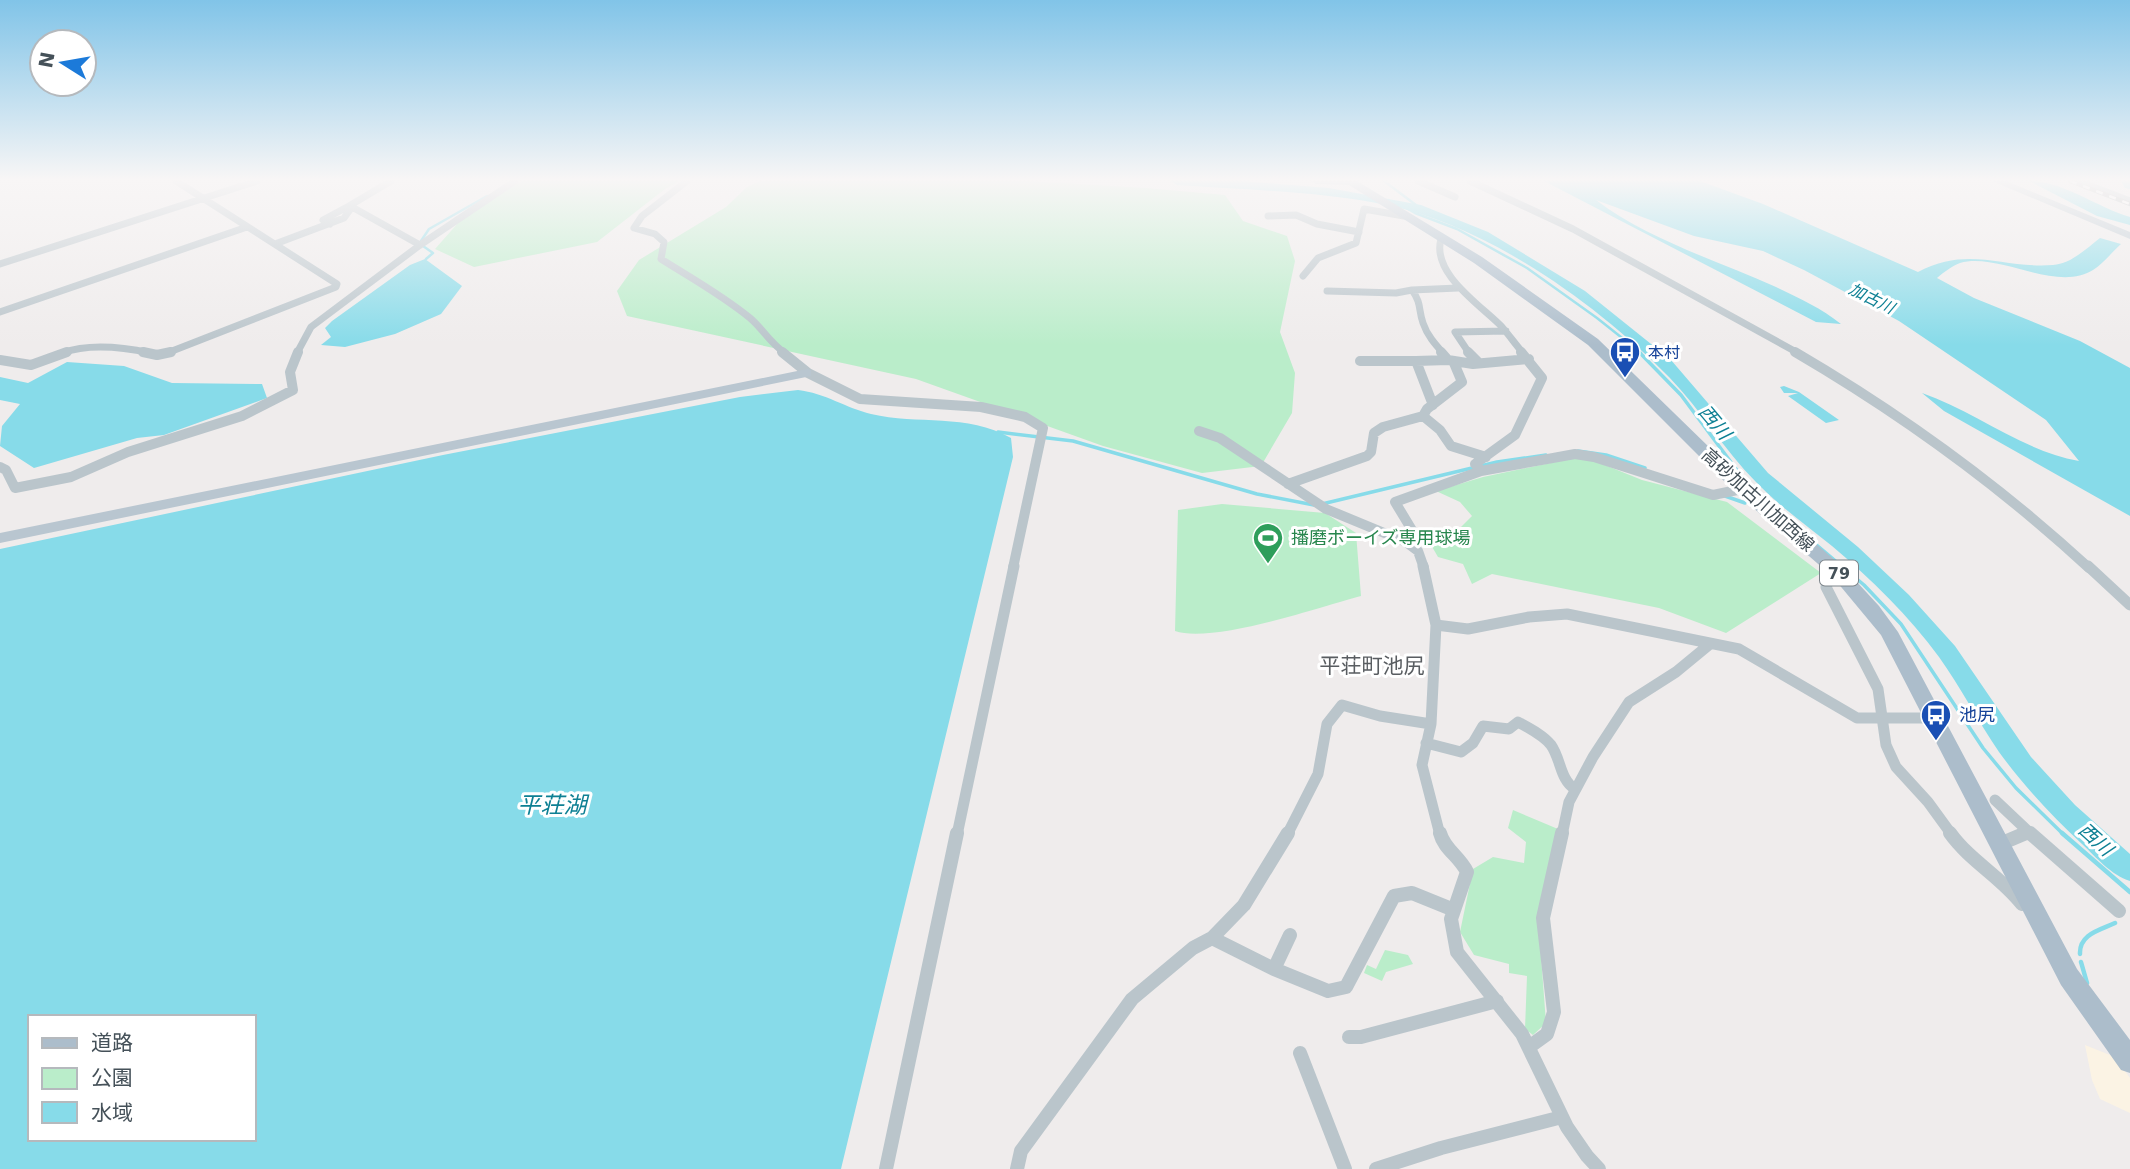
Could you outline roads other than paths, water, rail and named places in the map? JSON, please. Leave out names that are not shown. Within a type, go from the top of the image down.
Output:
[{"type":"main road","name":"高砂加古川加西線","points":[[1435,236],[1485,265],[1592,342],[1742,489],[1838,572],[1873,610],[1889,632],[2068,977],[2130,1061]]},
{"type":"street","points":[[0,264],[87,236]]},
{"type":"street","points":[[0,312],[222,236]]},
{"type":"street","points":[[0,360],[32,365],[77,348],[127,348],[166,354],[336,287],[337,284],[261,236]]},
{"type":"street","points":[[275,244],[298,236]]},
{"type":"street","points":[[403,236],[420,245]]},
{"type":"street","points":[[0,467],[6,470],[15,488],[71,477],[128,452],[263,407],[293,390],[290,372],[293,360],[312,327],[434,236]]},
{"type":"street","points":[[655,236],[664,242],[662,259],[750,316],[767,332],[768,341],[803,367],[807,373]]},
{"type":"street","points":[[1303,276],[1307,267],[1322,255],[1356,243],[1358,236]]},
{"type":"street","points":[[1587,236],[1741,320],[1872,400],[1977,474],[2031,516],[2130,605]]},
{"type":"street","points":[[1441,239],[1438,245],[1458,288],[1506,331],[1542,378],[1515,435],[1475,464],[1481,471]]},
{"type":"street","points":[[1327,291],[1396,293],[1458,288]]},
{"type":"street","points":[[1288,484],[1367,456],[1371,452],[1374,433],[1383,427],[1423,416],[1462,382],[1451,361],[1426,332],[1421,319],[1421,303],[1412,290]]},
{"type":"street","points":[[1479,363],[1455,332],[1506,331]]},
{"type":"street","points":[[1390,351],[1393,360]]},
{"type":"street","points":[[1360,361],[1479,363],[1529,359]]},
{"type":"street","points":[[1416,361],[1433,405]]},
{"type":"street","points":[[0,538],[807,373],[833,383],[860,399],[894,404],[935,402],[1014,412],[1043,428],[886,1169]]},
{"type":"street","points":[[1423,416],[1440,430],[1451,446],[1486,457]]},
{"type":"street","points":[[1199,431],[1220,438],[1326,509],[1406,542],[1418,551],[1428,580],[1436,625],[1431,724],[1422,765],[1441,842],[1464,863],[1466,872],[1454,910],[1452,930],[1457,952],[1497,1001],[1529,1047],[1562,1118],[1599,1169]]},
{"type":"street","points":[[1406,542],[1415,535],[1395,502],[1481,471],[1549,457],[1584,454],[1713,495],[1742,489]]},
{"type":"street","points":[[1838,572],[1831,576],[1826,587],[1878,689],[1886,745],[1896,767],[1928,802],[1962,850],[2010,889],[2044,930]]},
{"type":"street","points":[[1436,625],[1468,629],[1529,617],[1567,614],[1724,645],[1753,655],[1857,718],[1934,718]]},
{"type":"street","points":[[1529,1047],[1546,1034],[1554,1012],[1543,918],[1569,802],[1619,714],[1629,702],[1675,672],[1710,644]]},
{"type":"street","points":[[1017,1169],[1021,1151],[1132,999],[1193,948],[1212,938],[1244,905],[1296,821],[1318,774],[1327,724],[1342,705],[1380,716],[1431,724]]},
{"type":"street","points":[[1426,743],[1461,752],[1473,743],[1483,726],[1509,729],[1518,722],[1551,742],[1567,785],[1575,789]]},
{"type":"street","points":[[1995,800],[2027,832],[2119,911]]},
{"type":"street","points":[[2000,844],[2027,832]]},
{"type":"street","points":[[1212,938],[1274,969],[1328,991],[1346,987],[1394,896],[1412,893],[1454,910]]},
{"type":"street","points":[[1274,969],[1290,935]]},
{"type":"street","points":[[1349,1037],[1361,1037],[1497,1001]]},
{"type":"street","points":[[1300,1053],[1345,1169]]},
{"type":"street","points":[[1376,1169],[1441,1148],[1562,1118]]},
{"type":"water","points":[[1649,236],[1655,236],[1785,291],[1818,308],[1841,324],[1816,322]]},
{"type":"water","name":"加古川","points":[[1694,236],[1835,236],[1918,272],[1936,264],[1970,259],[2053,265],[2072,259],[2100,238],[2121,244],[2093,270],[2078,276],[2045,275],[1975,261],[1957,264],[1937,278],[1974,298],[2080,341],[2130,368],[2130,516],[1944,411],[1922,393],[2038,449],[2079,461],[2046,420],[1899,321],[1763,251]]},
{"type":"water","points":[[425,259],[462,286],[441,314],[395,334],[345,347],[321,345],[331,337],[325,328],[332,321],[410,265]]},
{"type":"water","points":[[67,362],[124,366],[172,383],[262,384],[267,398],[164,435],[137,438],[34,468],[0,446],[2,426],[20,404],[0,400],[0,377],[28,383]]},
{"type":"water","points":[[1780,387],[1799,392],[1839,420],[1826,423],[1788,396],[1798,393],[1784,393]]},
{"type":"water","name":"平荘湖","points":[[798,390],[817,394],[871,414],[960,422],[994,430],[1011,438],[1013,457],[841,1169],[0,1169],[0,549],[443,455],[740,397]]},
{"type":"waterway","points":[[421,241],[425,236]]},
{"type":"waterway","points":[[1469,236],[1527,268],[1641,353]]},
{"type":"waterway","name":"西川","points":[[1484,236],[1580,294],[1665,364],[1761,477],[1877,575],[1926,626],[1947,652],[2009,747],[2036,781],[2081,827],[2130,870]]},
{"type":"waterway","points":[[423,246],[433,253],[426,259]]},
{"type":"waterway","points":[[1639,352],[1681,395],[1742,477],[1781,515],[1864,585],[1901,624],[1983,748],[2016,788],[2064,835]]},
{"type":"waterway","points":[[998,432],[1073,441],[1257,494],[1314,505]]},
{"type":"waterway","points":[[1578,451],[1606,455],[1645,468]]},
{"type":"waterway","points":[[1322,504],[1497,462],[1546,455]]},
{"type":"waterway","points":[[1725,496],[1745,503]]},
{"type":"waterway","points":[[2062,833],[2130,892]]},
{"type":"waterway","points":[[2080,954],[2087,937],[2115,923]]},
{"type":"waterway","points":[[2081,962],[2087,983]]},
{"type":"place","name":"本村","points":[[1625,379]]},
{"type":"place","name":"播磨ボーイズ専用球場","points":[[1268,565]]},
{"type":"place","name":"池尻","points":[[1936,742]]},
{"type":"district","name":"平荘町池尻","points":[[1372,666]]}]
